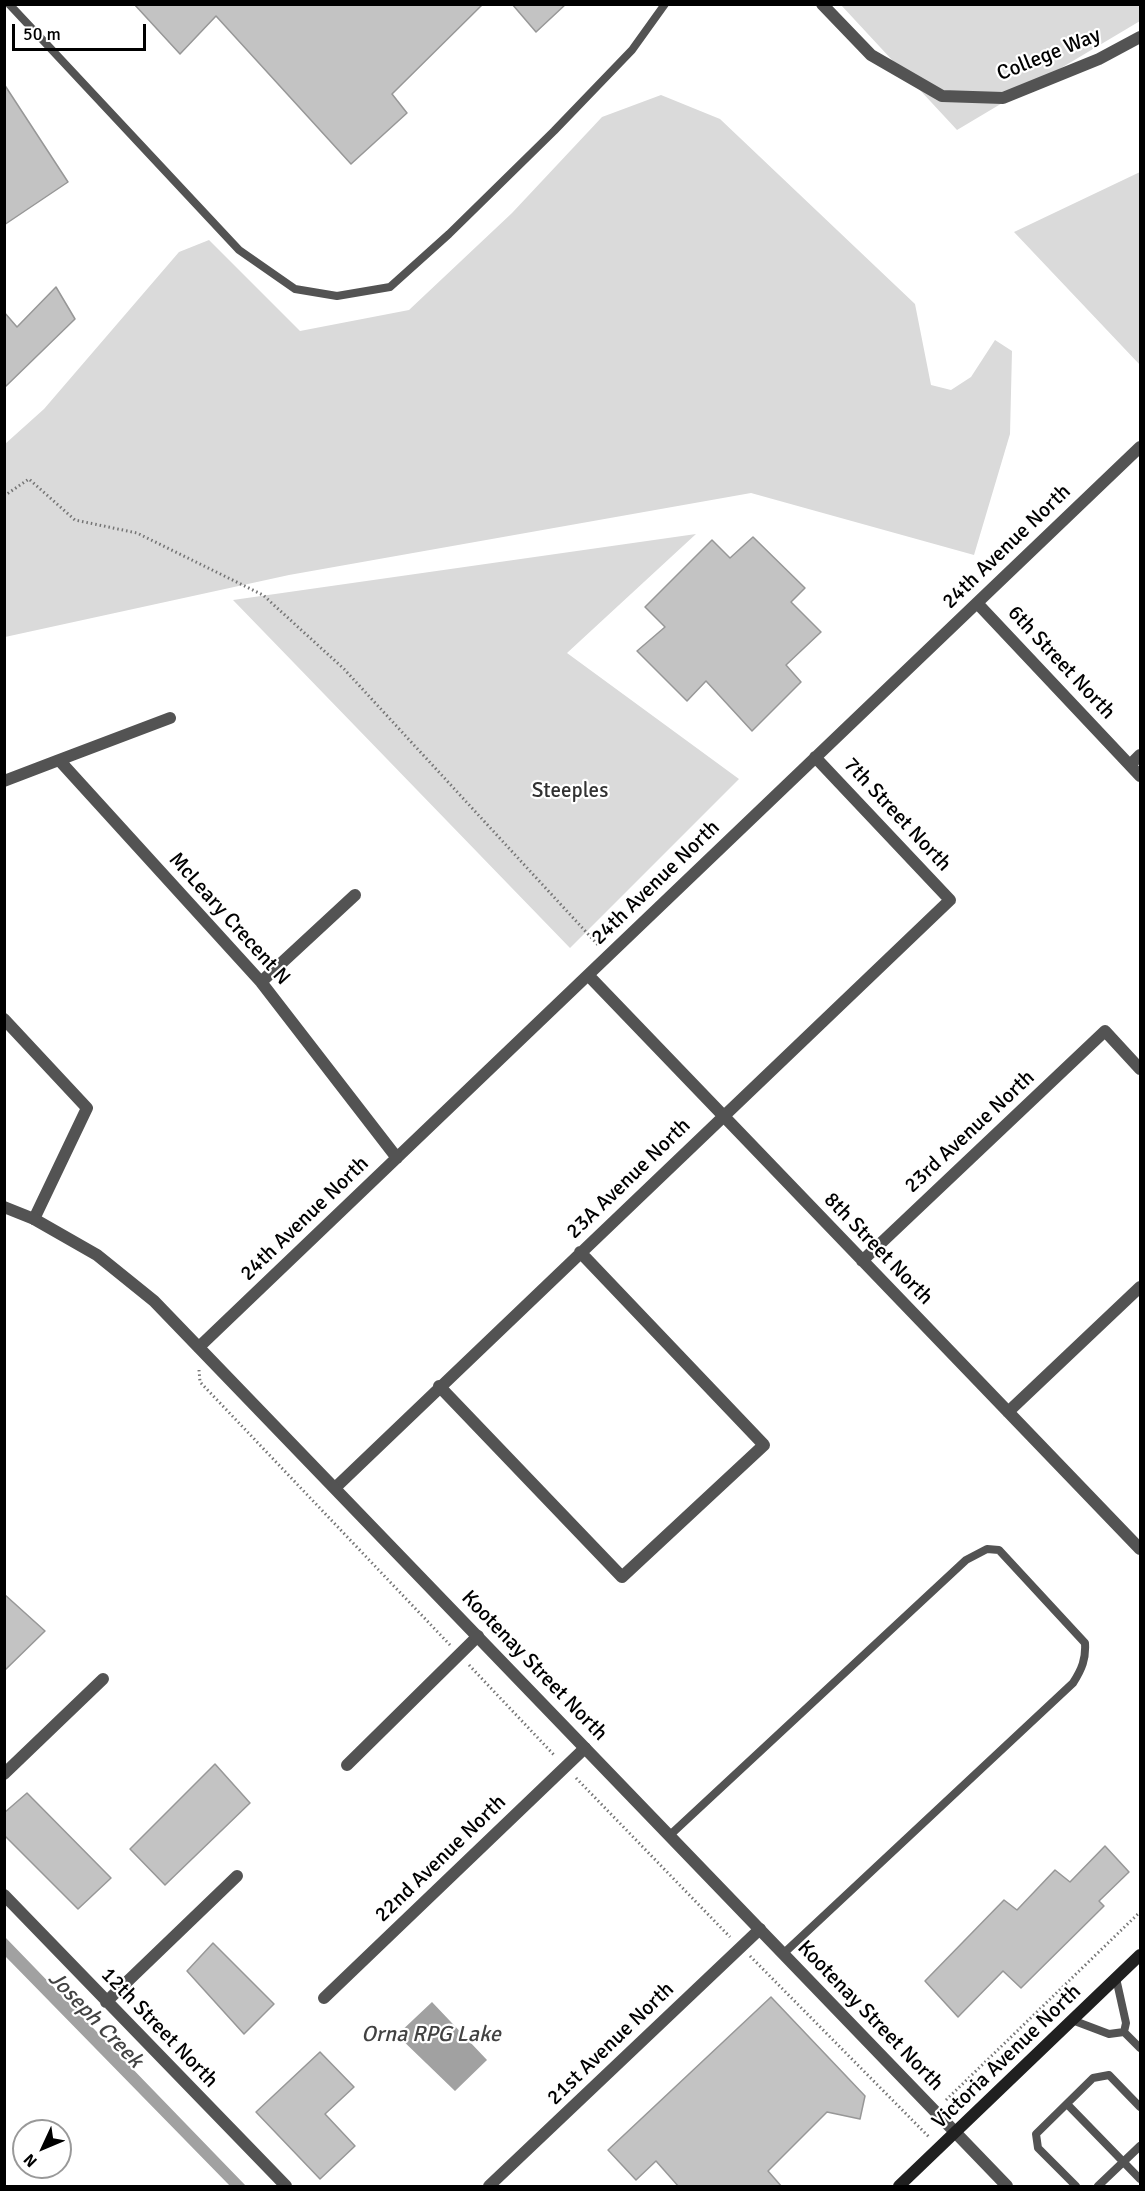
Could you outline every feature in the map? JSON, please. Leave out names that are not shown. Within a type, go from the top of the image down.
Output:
[{"type":"main road","name":"Victoria Avenue North","points":[[899,2187],[1140,1955]]},
{"type":"street","name":"College Way","points":[[822,4],[871,55],[942,96],[1003,98],[1099,59],[1140,37]]},
{"type":"street","name":"24th Avenue North","points":[[199,1347],[1140,447]]},
{"type":"street","name":"6th Street North","points":[[977,603],[1140,776]]},
{"type":"street","points":[[4,781],[170,718]]},
{"type":"street","points":[[1130,765],[1140,755]]},
{"type":"street","name":"7th Street North","points":[[815,757],[950,900]]},
{"type":"street","name":"McLeary Crecent N","points":[[59,760],[261,982],[397,1158]]},
{"type":"street","points":[[261,982],[355,895]]},
{"type":"street","name":"23A Avenue North","points":[[336,1487],[950,900]]},
{"type":"street","name":"8th Street North","points":[[588,975],[1140,1549]]},
{"type":"street","points":[[4,1018],[87,1108],[33,1219]]},
{"type":"street","name":"23rd Avenue North","points":[[862,1261],[1105,1031],[1140,1069]]},
{"type":"street","name":"Kootenay Street North","points":[[4,1207],[33,1219],[97,1255],[154,1301],[336,1487],[1007,2187]]},
{"type":"street","points":[[440,1386],[622,1577],[764,1445],[580,1252]]},
{"type":"street","points":[[1008,1412],[1140,1287]]},
{"type":"street","points":[[347,1765],[478,1636]]},
{"type":"street","points":[[4,1774],[104,1679]]},
{"type":"street","name":"22nd Avenue North","points":[[324,1998],[585,1748]]},
{"type":"street","points":[[106,2002],[237,1876]]},
{"type":"street","name":"12th Street North","points":[[4,1895],[285,2187]]},
{"type":"street","name":"21st Avenue North","points":[[489,2187],[760,1929]]},
{"type":"lane","points":[[9,4],[240,250],[295,289],[337,296],[390,287],[449,234],[554,131],[632,50],[665,4]]},
{"type":"lane","points":[[669,1836],[966,1560],[987,1549],[999,1550],[1085,1643],[1086,1657],[1081,1671],[1073,1683],[783,1954]]},
{"type":"lane","points":[[1116,1978],[1126,2023],[1124,2032]]},
{"type":"lane","points":[[1072,2020],[1109,2034],[1124,2032]]},
{"type":"lane","points":[[1124,2032],[1140,2048]]},
{"type":"lane","points":[[1076,2187],[1038,2148],[1036,2134],[1093,2078],[1109,2075],[1140,2107]]},
{"type":"lane","points":[[1067,2104],[1140,2179]]},
{"type":"lane","points":[[1098,2187],[1140,2146]]},
{"type":"path","points":[[4,496],[29,479],[75,520],[137,533],[263,596],[344,669],[608,956]]},
{"type":"path","points":[[919,2127],[1140,1912]]},
{"type":"green space","points":[[841,5],[1140,5],[1140,21],[957,130]]},
{"type":"green space","points":[[661,95],[720,119],[915,304],[931,385],[951,390],[971,377],[995,340],[1012,351],[1010,434],[974,555],[751,493],[289,575],[5,637],[5,444],[44,409],[179,252],[209,240],[300,331],[409,310],[512,213],[602,117]]},
{"type":"green space","points":[[1140,172],[1140,365],[1014,232]]},
{"type":"green space","name":"Steeples","points":[[696,534],[567,653],[739,779],[570,948],[233,600]]},
{"type":"water","points":[[4,1937],[246,2186],[230,2186],[5,1956]]},
{"type":"water","name":"Orna RPG Lake","points":[[432,2002],[487,2060],[455,2091],[397,2035]]},
{"type":"building","points":[[134,4],[483,4],[392,94],[407,113],[351,164],[216,16],[180,54]]},
{"type":"building","points":[[512,4],[566,4],[536,32]]},
{"type":"building","points":[[4,84],[68,182],[4,225]]},
{"type":"building","points":[[56,287],[75,319],[4,388],[4,312],[17,327]]},
{"type":"building","points":[[753,537],[805,588],[791,602],[821,632],[786,665],[801,682],[752,731],[706,681],[687,701],[637,651],[665,627],[645,607],[712,540],[730,558]]},
{"type":"building","points":[[4,1594],[45,1631],[4,1671]]},
{"type":"building","points":[[215,1764],[250,1803],[165,1885],[130,1849]]},
{"type":"building","points":[[27,1793],[111,1878],[78,1909],[4,1835],[4,1813]]},
{"type":"building","points":[[1105,1846],[1129,1872],[1099,1901],[1104,1906],[1021,1988],[1003,1971],[958,2017],[925,1981],[1004,1900],[1017,1910],[1055,1870],[1070,1882]]},
{"type":"building","points":[[213,1943],[274,2004],[244,2034],[187,1971]]},
{"type":"building","points":[[771,1997],[865,2096],[860,2119],[827,2112],[768,2171],[782,2187],[679,2187],[656,2161],[636,2180],[608,2150]]},
{"type":"building","points":[[320,2052],[354,2087],[325,2114],[355,2146],[320,2179],[256,2112]]},
{"type":"water label","name":"Joseph Creek","points":[[95,2020]]}]
